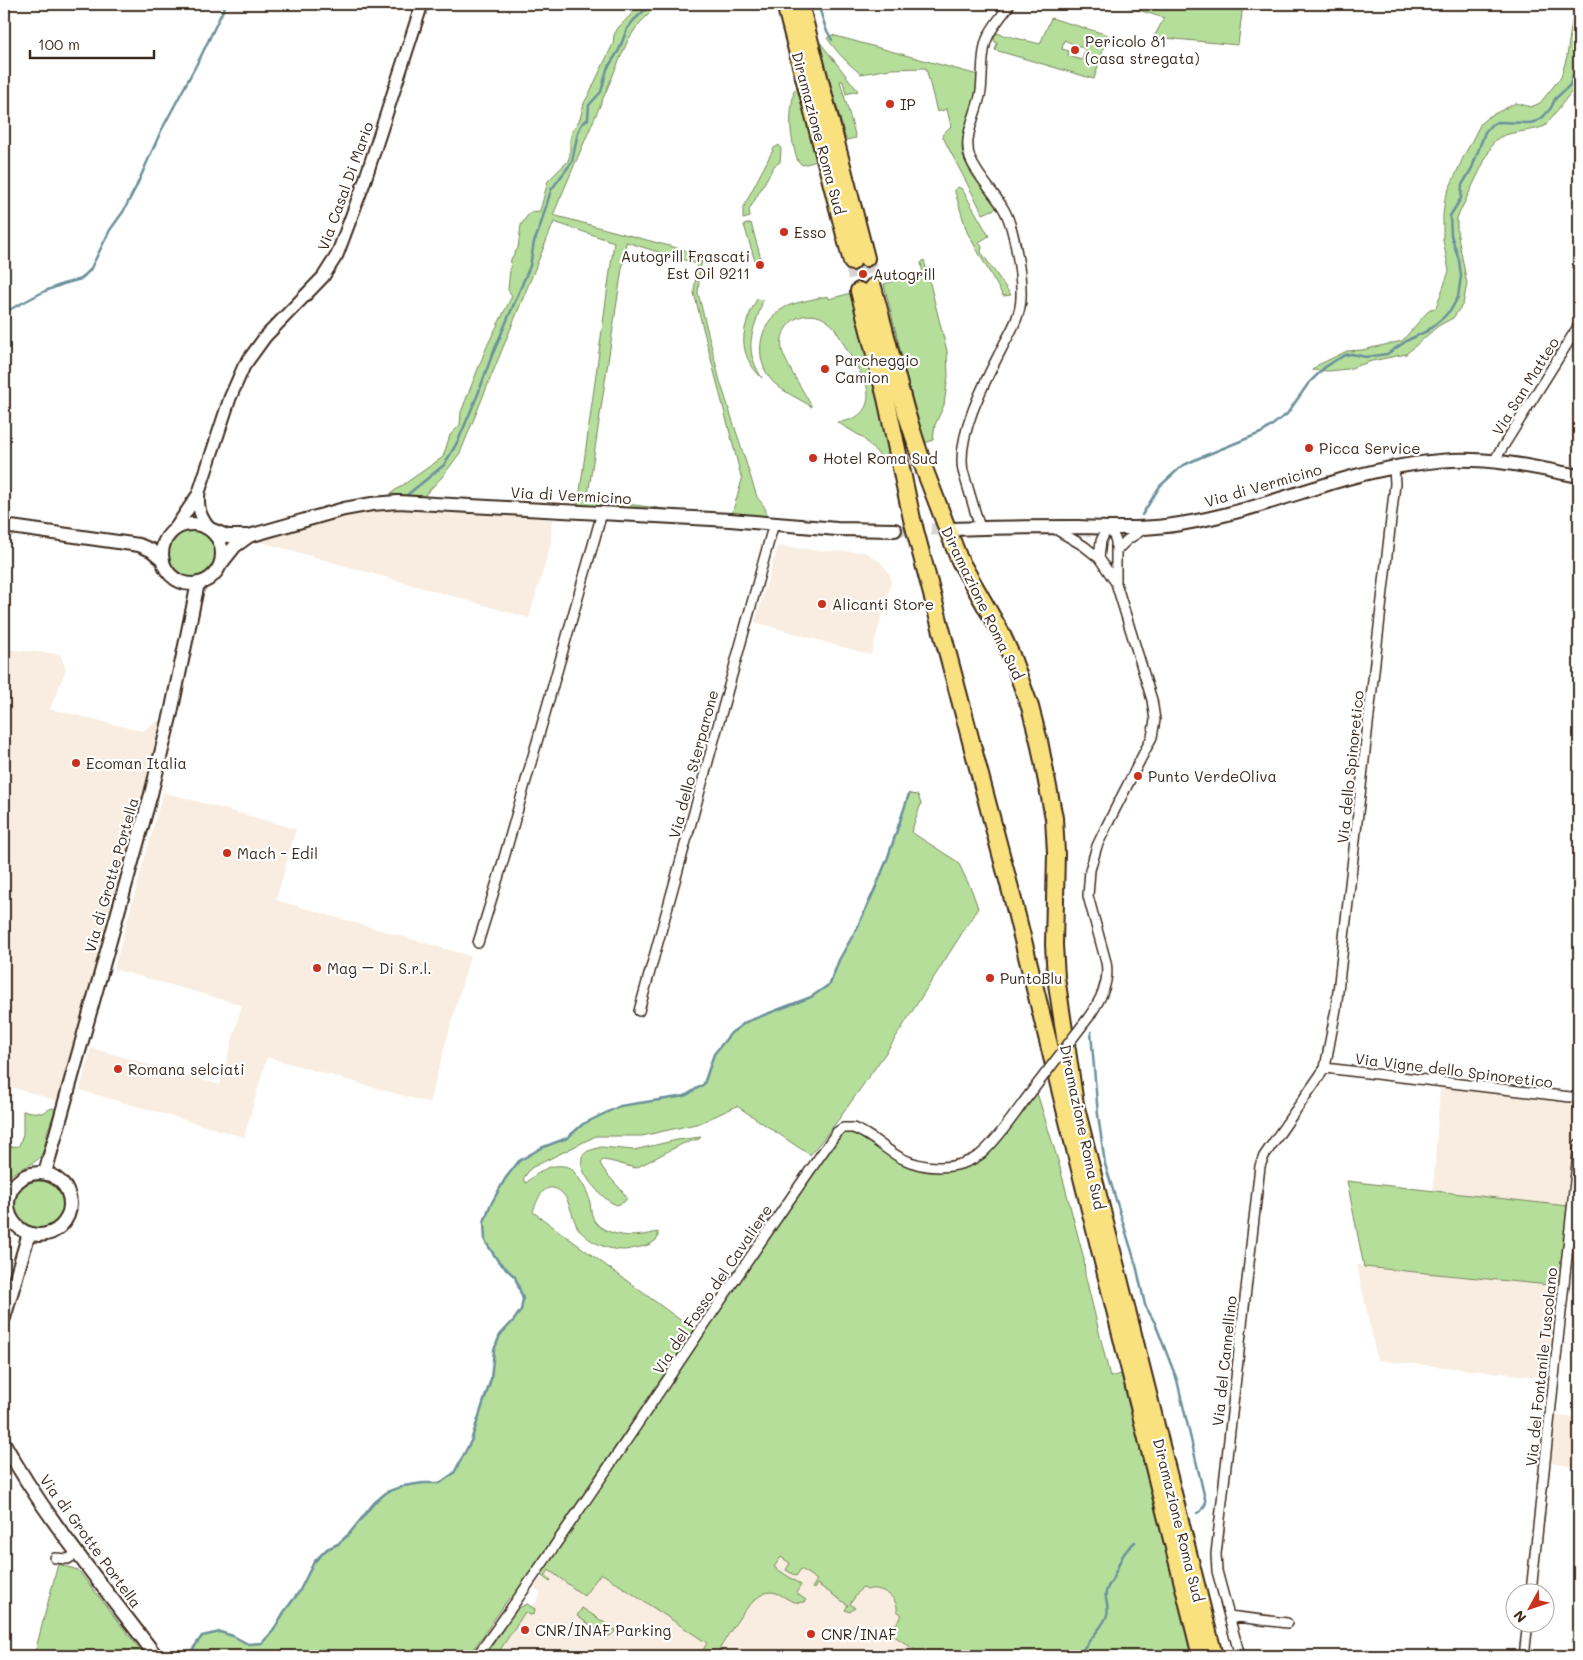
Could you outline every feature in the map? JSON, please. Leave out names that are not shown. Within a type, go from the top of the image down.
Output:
[{"type":"highway","name":"Diramazione Roma Sud","points":[[785,4],[859,260],[800,4]]},
{"type":"highway","name":"Diramazione Roma Sud","points":[[1200,1656],[1014,901],[913,526],[886,398],[866,289],[929,483],[963,566],[998,627],[1011,655],[1030,707],[1039,741],[1054,818],[1056,852],[1054,938],[1056,977],[1075,1104],[1214,1656]]},
{"type":"main road","name":"Via di Vermicino","points":[[954,529],[1146,528],[1181,524],[1266,504],[1349,478],[1394,468],[1451,460],[1494,461],[1579,476]]},
{"type":"main road","name":"Via di Vermicino","points":[[210,530],[227,536],[249,536],[326,514],[390,502],[774,523],[830,528],[895,530]]},
{"type":"main road","points":[[139,545],[156,541],[182,525],[200,524],[217,537],[222,546],[223,556],[215,574],[207,580],[189,584],[172,576],[166,569],[162,552],[164,543],[174,530]]},
{"type":"main road","points":[[4,526],[139,545],[151,550],[163,560]]},
{"type":"main road","name":"Via di Vermicino","points":[[220,565],[235,546],[249,536]]},
{"type":"main road","name":"Via di Grotte Portella","points":[[45,1173],[151,794],[174,704],[198,583]]},
{"type":"main road","points":[[45,1173],[63,1184],[69,1197],[70,1210],[64,1223],[54,1231],[42,1235],[29,1233],[21,1229],[14,1221],[10,1213],[8,1199],[14,1185],[20,1179],[32,1174],[45,1173]]},
{"type":"main road","points":[[4,1318],[29,1233]]},
{"type":"main road","name":"Via di Grotte Portella","points":[[4,1443],[37,1497],[156,1656]]},
{"type":"street","name":"Via Casal Di Mario","points":[[174,530],[199,492],[230,398],[244,366],[270,331],[323,278],[337,255],[367,173],[422,4]]},
{"type":"street","points":[[980,528],[964,475],[962,462],[963,447],[980,395],[1017,318],[1021,295],[1009,221],[1002,206],[972,163],[968,146],[980,95],[987,40],[1010,4]]},
{"type":"street","name":"Via San Matteo","points":[[1494,461],[1579,325]]},
{"type":"street","name":"Via dello Spinoretico","points":[[1325,1068],[1341,977],[1394,493],[1394,468]]},
{"type":"street","name":"Via Casal Di Mario","points":[[199,492],[199,512],[210,530]]},
{"type":"street","points":[[478,943],[602,513]]},
{"type":"street","name":"Via dello Sterparone","points":[[640,1011],[774,523]]},
{"type":"street","points":[[1051,527],[1084,546],[1099,558],[1116,583]]},
{"type":"street","points":[[1099,558],[1101,539],[1108,528],[1115,537],[1117,550],[1116,583]]},
{"type":"street","points":[[1117,550],[1127,540],[1146,528]]},
{"type":"street","name":"Via del Fosso del Cavaliere","points":[[477,1656],[524,1591],[758,1244],[837,1132],[843,1128],[855,1128],[894,1154],[908,1161],[929,1166],[950,1166],[965,1162],[982,1152],[992,1142],[1088,1018],[1103,992],[1108,972],[1088,896],[1088,879],[1091,865],[1106,827],[1147,749],[1155,724],[1152,700],[1116,583]]},
{"type":"street","name":"Via Vigne dello Spinoretico","points":[[1325,1068],[1579,1098]]},
{"type":"street","name":"Via del Cannellino","points":[[1240,1656],[1217,1571],[1216,1554],[1260,1166],[1264,1156],[1325,1068]]},
{"type":"street","name":"Via del Fontanile Tuscolano","points":[[1532,1582],[1579,1144]]},
{"type":"street","points":[[55,1558],[68,1559],[78,1553]]},
{"type":"street","points":[[1229,1616],[1287,1623]]},
{"type":"street","points":[[1524,1656],[1527,1632]]},
{"type":"shaded area","points":[[392,507],[552,519],[551,543],[529,618],[254,540],[349,514]]},
{"type":"shaded area","points":[[778,546],[824,551],[865,552],[882,563],[890,575],[891,583],[871,655],[755,622]]},
{"type":"shaded area","points":[[4,649],[60,654],[66,669],[50,709],[142,731],[165,717],[59,1101],[4,1085]]},
{"type":"shaded area","points":[[163,792],[296,829],[276,900],[470,956],[429,1103],[267,1057],[244,1137],[80,1090],[91,1048],[220,1085],[242,1005],[114,969]]},
{"type":"shaded area","points":[[1440,1087],[1568,1100],[1572,1108],[1579,1111],[1567,1206],[1433,1190]]},
{"type":"shaded area","points":[[1357,1265],[1560,1286],[1550,1378],[1377,1360]]},
{"type":"shaded area","points":[[658,1410],[956,1610],[927,1656],[485,1656],[517,1607],[519,1608],[524,1604],[534,1605],[541,1594],[536,1589],[536,1583],[542,1578],[550,1582],[551,1580],[545,1576]]},
{"type":"shaded area","points":[[1554,1416],[1579,1418],[1579,1467],[1554,1464],[1546,1456]]},
{"type":"green space","points":[[641,4],[659,4],[638,25],[628,40],[553,215],[703,255],[698,293],[720,381],[757,497],[765,508],[766,515],[764,518],[731,517],[742,480],[694,293],[697,264],[626,242],[588,495],[618,497],[618,503],[722,516],[615,509],[615,503],[603,500],[598,508],[578,506],[614,242],[554,222],[460,453],[442,477],[424,496],[390,494],[443,457],[450,435],[460,425],[461,412],[487,346],[512,296],[508,290],[511,259],[518,248],[521,225],[530,212],[540,211],[548,181],[568,161],[572,131],[580,119],[584,103],[613,44],[614,35],[618,28]]},
{"type":"green space","points":[[1119,4],[1243,4],[1238,45],[1154,37],[1164,18]]},
{"type":"green space","points":[[1579,4],[1579,82],[1545,126],[1505,135],[1494,141],[1457,218],[1457,231],[1467,284],[1463,304],[1453,318],[1438,326],[1406,354],[1372,361],[1348,369],[1312,370],[1318,365],[1347,351],[1362,350],[1402,341],[1430,309],[1436,308],[1449,271],[1443,240],[1445,198],[1463,158],[1481,123],[1488,117],[1516,103],[1531,107],[1540,103],[1561,77],[1567,56],[1573,13]]},
{"type":"green space","points":[[1051,18],[1108,35],[1094,79],[995,50],[997,43],[994,37],[996,33],[1040,44]],"holes":[[[1064,40],[1085,49],[1082,60],[1068,56],[1069,51],[1062,49]]]},
{"type":"green space","points":[[832,35],[978,75],[973,106],[965,130],[962,149],[969,168],[997,208],[983,214],[948,147],[942,135],[951,126],[947,109],[937,112],[926,68],[890,69],[861,74],[838,53],[827,38]]},
{"type":"green space","points":[[819,41],[858,91],[846,94],[843,81],[840,81],[856,138],[846,140]]},
{"type":"green space","points":[[798,89],[817,161],[803,165],[798,162],[791,126],[794,90]]},
{"type":"green space","points":[[779,145],[781,149],[780,162],[774,166],[749,210],[750,217],[743,219],[743,209],[746,202],[774,148]]},
{"type":"green space","points":[[958,187],[962,189],[989,236],[979,242],[982,247],[981,252],[1011,295],[1003,296],[967,232],[955,192],[955,189]]},
{"type":"green space","points":[[751,223],[761,259],[755,261],[744,225]]},
{"type":"green space","points":[[924,260],[947,351],[948,376],[944,405],[935,425],[933,440],[925,443],[884,284],[923,274],[921,263]]},
{"type":"green space","points":[[851,293],[881,409],[888,452],[883,459],[862,437],[837,422],[846,421],[859,415],[867,404],[868,397],[865,381],[831,324],[816,316],[803,316],[789,324],[782,338],[782,349],[787,362],[812,407],[777,386],[766,372],[762,362],[761,350],[765,328],[779,311],[799,302],[828,296],[829,299]]},
{"type":"green space","points":[[757,299],[763,300],[751,339],[751,348],[752,357],[762,378],[748,359],[744,340],[747,320]]},
{"type":"green space","points":[[186,530],[196,530],[208,537],[215,549],[215,559],[208,571],[196,578],[186,578],[178,574],[171,567],[167,559],[167,549],[171,541],[178,534]]},
{"type":"green space","points":[[909,794],[918,795],[921,804],[911,832],[958,862],[978,908],[887,1051],[839,1119],[810,1155],[737,1106],[700,1123],[642,1136],[596,1136],[531,1168],[523,1179],[526,1183],[547,1168],[564,1166],[571,1168],[586,1190],[593,1218],[601,1227],[607,1231],[629,1236],[658,1232],[658,1238],[653,1243],[631,1249],[611,1249],[597,1244],[577,1227],[564,1195],[553,1188],[549,1188],[542,1193],[537,1200],[533,1212],[694,1330],[512,1599],[509,1598],[469,1656],[188,1656],[202,1636],[220,1632],[248,1644],[262,1643],[273,1631],[299,1592],[314,1562],[327,1549],[338,1544],[349,1534],[374,1503],[387,1492],[403,1486],[440,1483],[454,1473],[471,1441],[491,1379],[494,1350],[500,1335],[521,1310],[523,1299],[515,1277],[498,1261],[485,1241],[484,1222],[490,1206],[505,1179],[519,1161],[541,1148],[567,1138],[583,1124],[620,1106],[685,1096],[704,1084],[714,1054],[731,1033],[746,1022],[811,997],[830,984],[839,960],[857,928],[888,857]]},
{"type":"green space","points":[[1037,1093],[1059,1164],[1084,1259],[1085,1274],[1110,1377],[1121,1374],[1192,1656],[924,1656],[890,1633],[887,1638],[884,1635],[885,1628],[891,1631],[902,1615],[897,1611],[895,1601],[887,1593],[877,1589],[867,1590],[862,1587],[850,1604],[855,1608],[850,1612],[845,1610],[848,1605],[817,1584],[814,1589],[812,1588],[817,1580],[801,1569],[796,1576],[786,1570],[790,1563],[781,1557],[774,1567],[801,1585],[796,1593],[806,1600],[804,1602],[794,1602],[780,1594],[771,1592],[763,1594],[755,1599],[739,1618],[715,1656],[706,1656],[708,1654],[703,1650],[707,1643],[601,1573],[584,1596],[549,1570],[545,1576],[551,1580],[550,1582],[539,1574],[840,1135],[849,1132],[859,1134],[892,1158],[914,1169],[928,1172],[947,1171],[967,1166],[991,1151]]},
{"type":"green space","points":[[52,1108],[56,1109],[48,1130],[44,1150],[40,1157],[33,1163],[16,1171],[4,1182],[4,1155],[9,1147],[19,1146],[23,1134],[23,1111],[42,1113]]},
{"type":"green space","points":[[701,1137],[682,1144],[636,1168],[603,1160],[600,1163],[603,1168],[627,1198],[624,1202],[617,1205],[596,1189],[587,1178],[582,1167],[582,1156],[588,1151],[601,1147],[634,1150],[677,1140]]},
{"type":"green space","points":[[34,1181],[44,1181],[56,1188],[63,1200],[63,1210],[56,1222],[44,1229],[34,1229],[26,1225],[19,1218],[15,1210],[15,1200],[19,1192],[26,1185]]},
{"type":"green space","points":[[1347,1181],[1567,1206],[1560,1286],[1364,1267]]},
{"type":"green space","points":[[58,1564],[78,1570],[145,1656],[34,1656]]},
{"type":"green space","points":[[527,1604],[535,1609],[534,1614],[530,1615],[525,1612],[496,1656],[485,1656],[517,1607],[519,1608]]},
{"type":"green space","points":[[582,1608],[616,1630],[611,1635],[606,1636],[577,1616]]},
{"type":"waterway","points":[[4,316],[9,310],[45,291],[81,279],[90,270],[110,230],[123,212],[136,187],[161,131],[226,4]]},
{"type":"waterway","points":[[407,495],[444,465],[458,441],[530,266],[534,242],[551,190],[572,162],[578,132],[582,124],[588,119],[589,105],[601,92],[607,69],[619,50],[627,29],[651,4]]},
{"type":"waterway","points":[[818,4],[826,29],[832,40]]},
{"type":"waterway","points":[[1142,515],[1160,486],[1182,466],[1263,432],[1287,414],[1308,384],[1325,367],[1345,355],[1352,354],[1366,357],[1387,354],[1408,340],[1427,331],[1444,317],[1458,297],[1461,276],[1459,260],[1451,235],[1450,216],[1461,198],[1462,185],[1472,168],[1485,132],[1491,125],[1497,122],[1530,123],[1543,117],[1551,108],[1555,99],[1570,85],[1577,64],[1579,44]]},
{"type":"waterway","points":[[188,1656],[202,1636],[220,1632],[248,1644],[262,1643],[273,1631],[299,1592],[314,1562],[327,1549],[338,1544],[349,1534],[374,1503],[387,1492],[403,1486],[440,1483],[454,1473],[471,1441],[491,1379],[494,1350],[500,1335],[521,1310],[523,1299],[515,1277],[498,1261],[485,1241],[484,1222],[490,1206],[505,1179],[519,1161],[541,1148],[567,1138],[583,1124],[620,1106],[685,1096],[704,1084],[714,1054],[731,1033],[746,1022],[811,997],[830,984],[839,960],[857,928],[875,889],[909,794]]},
{"type":"waterway","points":[[1091,1032],[1098,1115],[1105,1164],[1136,1265],[1145,1305],[1155,1323],[1177,1380],[1206,1503],[1201,1511],[1197,1513]]},
{"type":"waterway","points":[[1079,1656],[1106,1618],[1108,1611],[1107,1590],[1124,1554],[1135,1542]]},
{"type":"tunnel","points":[[866,258],[873,287]]},
{"type":"tunnel","points":[[852,262],[859,291]]},
{"type":"tunnel","points":[[895,530],[953,529]]},
{"type":"place","name":"Pericolo 81 (casa stregata)","points":[[1075,50]]},
{"type":"place","name":"IP","points":[[890,104]]},
{"type":"place","name":"Esso","points":[[784,232]]},
{"type":"place","name":"Autogrill Frascati Est Oil 9211","points":[[760,265]]},
{"type":"place","name":"Autogrill","points":[[863,274]]},
{"type":"place","name":"Parcheggio Camion","points":[[825,369]]},
{"type":"place","name":"Picca Service","points":[[1309,448]]},
{"type":"place","name":"Hotel Roma Sud","points":[[813,458]]},
{"type":"place","name":"Alicanti Store","points":[[822,604]]},
{"type":"place","name":"Ecoman Italia","points":[[76,763]]},
{"type":"place","name":"Punto VerdeOliva","points":[[1138,776]]},
{"type":"place","name":"Mach - Edil","points":[[227,853]]},
{"type":"place","name":"Mag – Di S.r.l.","points":[[317,968]]},
{"type":"place","name":"PuntoBlu","points":[[990,978]]},
{"type":"place","name":"Romana selciati","points":[[118,1069]]},
{"type":"place","name":"CNR/INAF Parking","points":[[525,1630]]},
{"type":"place","name":"CNR/INAF","points":[[811,1634]]}]
